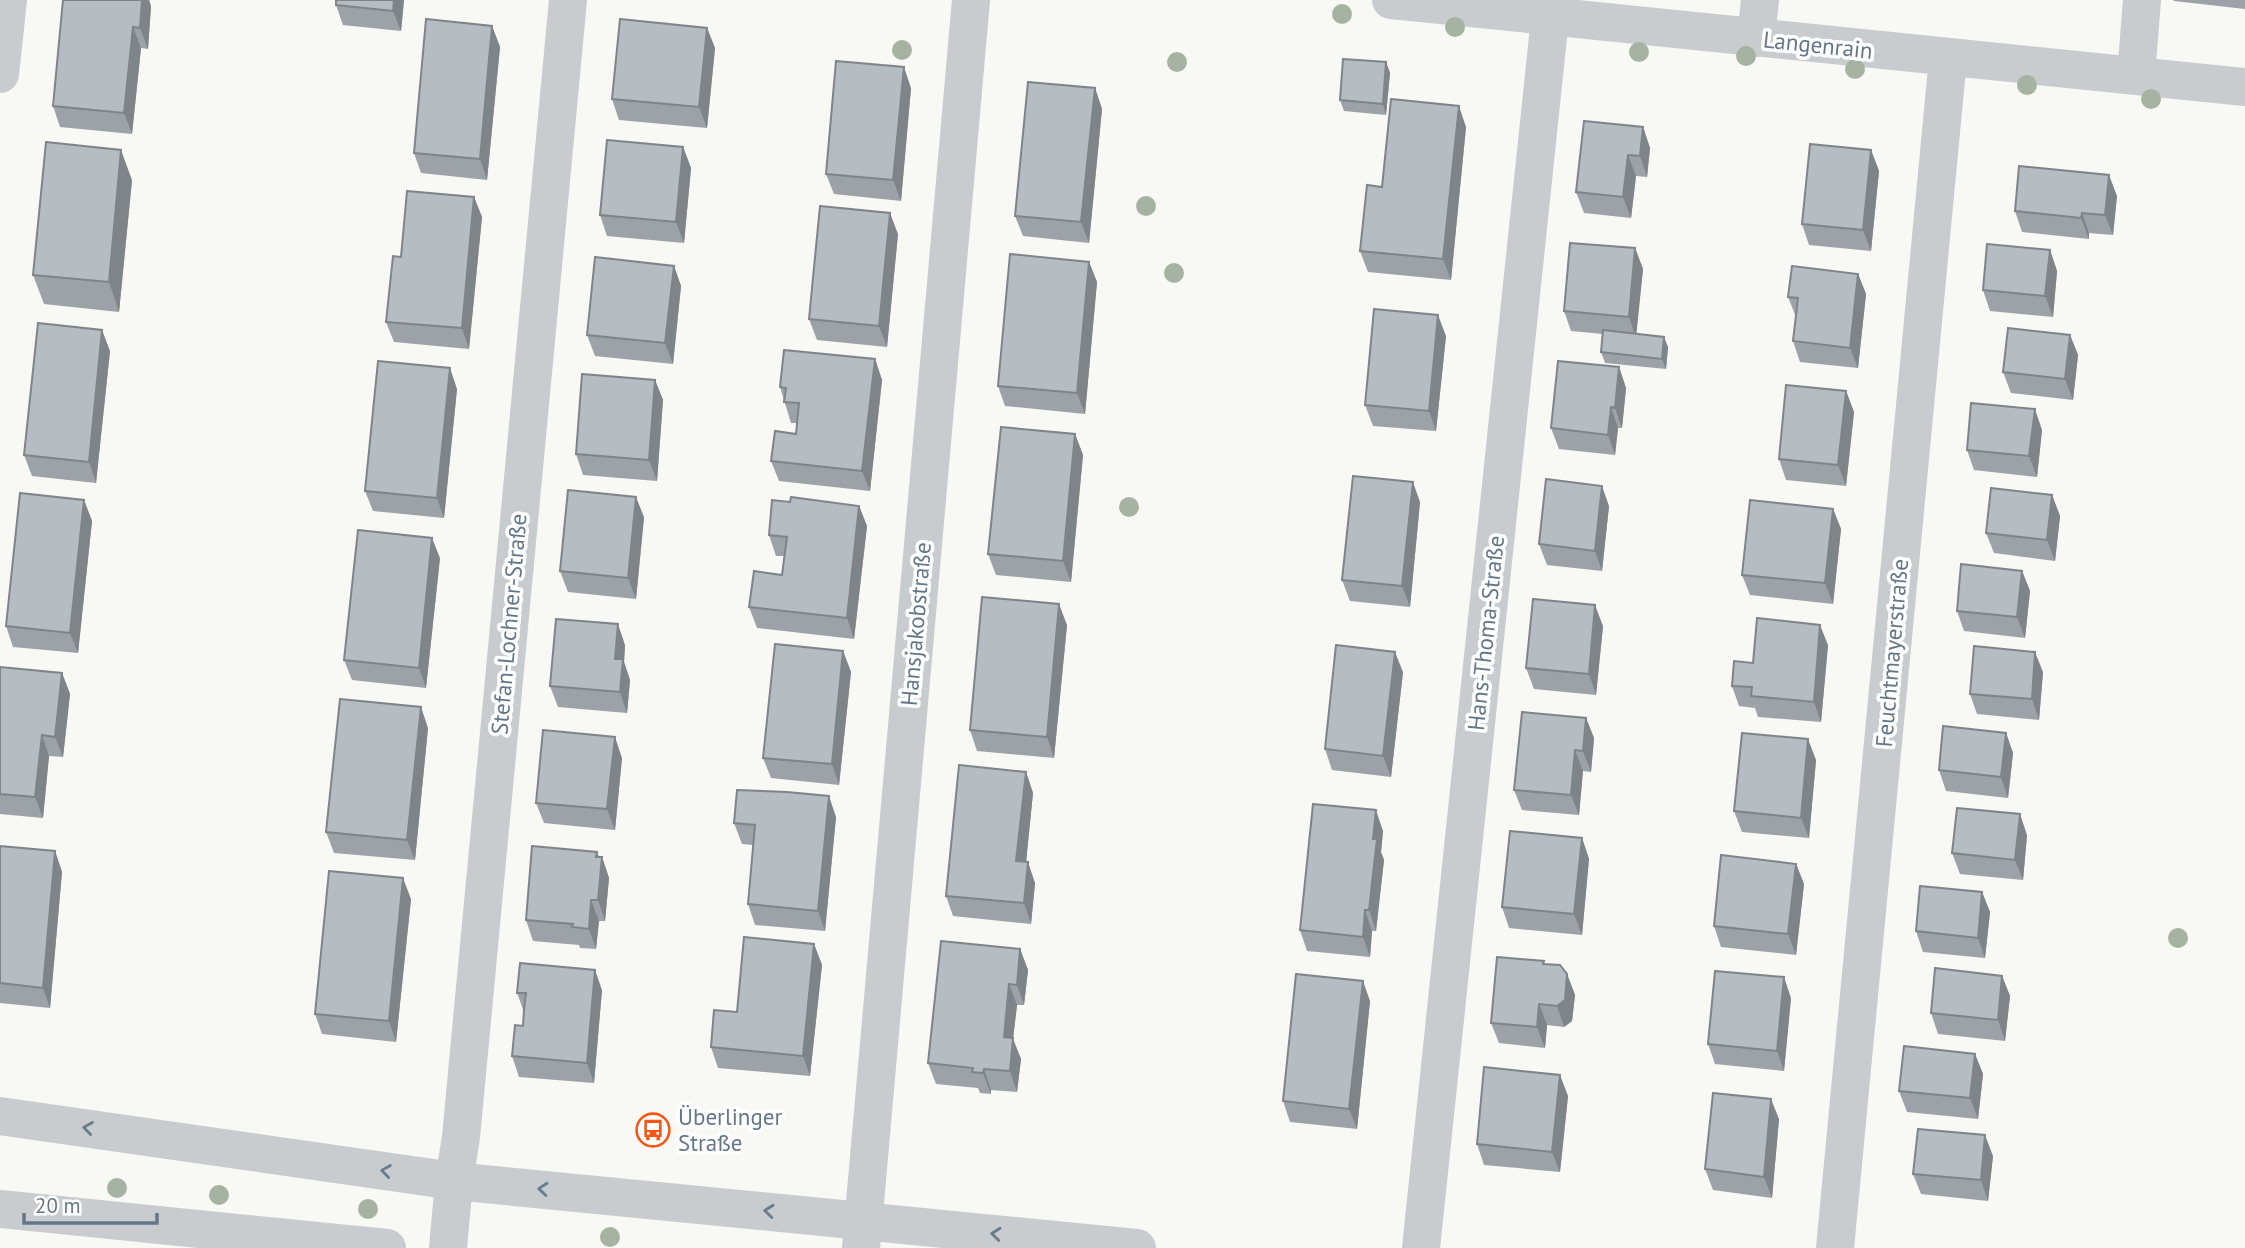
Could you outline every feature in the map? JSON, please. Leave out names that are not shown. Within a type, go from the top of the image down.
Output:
[{"type":"street","points":[[0,74],[8,0]]},
{"type":"street","name":"Stefan-Lochner-Straße","points":[[448,1248],[461,1137],[568,0]]},
{"type":"street","name":"Hansjakobstraße","points":[[862,1234],[971,0]]},
{"type":"street","name":"Langenrain","points":[[1391,0],[2245,87]]},
{"type":"street","points":[[1756,38],[1760,0]]},
{"type":"street","points":[[2136,76],[2142,0]]},
{"type":"street","name":"Hans-Thoma-Straße","points":[[1421,1248],[1550,18]]},
{"type":"street","name":"Feuchtmayerstraße","points":[[1835,1248],[1948,58]]},
{"type":"street","points":[[0,1116],[454,1181],[862,1234],[1137,1248]]},
{"type":"street","points":[[0,1209],[172,1237],[387,1248]]},
{"type":"building","points":[[63,0],[142,0],[140,28],[133,27],[124,113],[53,106]]},
{"type":"building","points":[[336,0],[394,0],[393,11],[336,5]]},
{"type":"building","points":[[426,19],[492,26],[480,159],[414,153]]},
{"type":"building","points":[[620,19],[707,28],[699,107],[612,99]]},
{"type":"building","points":[[1343,59],[1386,62],[1383,104],[1340,100]]},
{"type":"building","points":[[836,61],[904,67],[893,180],[826,174]]},
{"type":"building","points":[[1028,82],[1095,88],[1081,222],[1015,216]]},
{"type":"building","points":[[1391,99],[1459,106],[1443,259],[1360,251],[1367,185],[1382,187]]},
{"type":"building","points":[[1584,121],[1643,127],[1640,156],[1628,155],[1623,197],[1576,192]]},
{"type":"building","points":[[607,140],[683,147],[676,222],[600,215]]},
{"type":"building","points":[[46,142],[121,150],[109,282],[33,275]]},
{"type":"building","points":[[1810,144],[1871,150],[1863,230],[1802,224]]},
{"type":"building","points":[[2019,166],[2109,175],[2105,215],[2082,213],[2081,218],[2015,211]]},
{"type":"building","points":[[407,191],[474,197],[462,328],[386,322],[393,256],[401,257]]},
{"type":"building","points":[[820,206],[890,213],[879,326],[809,319]]},
{"type":"building","points":[[1570,243],[1635,248],[1629,317],[1564,311]]},
{"type":"building","points":[[1987,244],[2050,250],[2045,296],[1983,290]]},
{"type":"building","points":[[1010,254],[1089,262],[1077,393],[998,386]]},
{"type":"building","points":[[595,257],[674,266],[665,343],[587,335]]},
{"type":"building","points":[[1792,266],[1858,274],[1850,348],[1793,341],[1798,298],[1788,297]]},
{"type":"building","points":[[1374,309],[1438,315],[1429,411],[1365,405]]},
{"type":"building","points":[[38,323],[102,330],[89,462],[24,455]]},
{"type":"building","points":[[2008,328],[2070,335],[2065,379],[2003,372]]},
{"type":"building","points":[[1603,330],[1664,337],[1662,359],[1601,352]]},
{"type":"building","points":[[784,350],[875,359],[862,471],[771,461],[775,431],[796,434],[799,403],[784,402],[786,388],[780,387]]},
{"type":"building","points":[[378,361],[450,368],[437,498],[365,491]]},
{"type":"building","points":[[1558,361],[1619,367],[1615,408],[1611,407],[1608,435],[1551,428]]},
{"type":"building","points":[[582,374],[655,380],[649,460],[576,454]]},
{"type":"building","points":[[1786,385],[1846,391],[1838,465],[1779,459]]},
{"type":"building","points":[[1971,403],[2035,409],[2029,456],[1967,450]]},
{"type":"building","points":[[1001,427],[1075,434],[1063,561],[988,554]]},
{"type":"building","points":[[1353,476],[1413,482],[1402,586],[1342,580]]},
{"type":"building","points":[[1546,479],[1602,486],[1595,551],[1539,544]]},
{"type":"building","points":[[1991,488],[2052,495],[2047,540],[1986,533]]},
{"type":"building","points":[[568,490],[636,497],[628,578],[560,571]]},
{"type":"building","points":[[20,493],[84,500],[70,633],[6,626]]},
{"type":"building","points":[[791,497],[859,506],[847,618],[749,607],[754,571],[782,575],[787,537],[769,535],[772,500],[790,502]]},
{"type":"building","points":[[1750,500],[1833,509],[1825,583],[1742,575]]},
{"type":"building","points":[[358,530],[432,538],[419,668],[344,660]]},
{"type":"building","points":[[1961,564],[2022,571],[2017,617],[1957,611]]},
{"type":"building","points":[[982,597],[1059,604],[1047,737],[970,730]]},
{"type":"building","points":[[1533,599],[1595,605],[1589,674],[1526,668]]},
{"type":"building","points":[[1757,618],[1820,625],[1814,702],[1751,696],[1752,687],[1732,686],[1734,661],[1753,663]]},
{"type":"building","points":[[556,619],[618,624],[615,659],[623,659],[620,692],[550,686]]},
{"type":"building","points":[[775,644],[843,651],[832,764],[763,758]]},
{"type":"building","points":[[1336,645],[1395,652],[1383,756],[1325,749]]},
{"type":"building","points":[[1974,646],[2035,652],[2032,699],[1970,694]]},
{"type":"building","points":[[0,667],[62,673],[55,737],[42,735],[35,797],[0,794]]},
{"type":"building","points":[[340,699],[421,707],[407,840],[326,832]]},
{"type":"building","points":[[1522,712],[1586,718],[1583,751],[1575,750],[1571,795],[1514,790]]},
{"type":"building","points":[[1943,726],[2006,733],[2001,777],[1939,770]]},
{"type":"building","points":[[543,730],[615,737],[607,809],[536,803]]},
{"type":"building","points":[[1742,733],[1808,739],[1801,818],[1734,811]]},
{"type":"building","points":[[959,765],[1026,772],[1016,861],[1028,862],[1024,903],[946,896]]},
{"type":"building","points":[[737,790],[829,796],[818,911],[748,904],[755,825],[734,823]]},
{"type":"building","points":[[1313,804],[1376,810],[1373,839],[1377,839],[1369,910],[1365,910],[1363,937],[1300,930]]},
{"type":"building","points":[[1957,808],[2020,814],[2015,860],[1952,853]]},
{"type":"building","points":[[1510,831],[1582,838],[1574,914],[1502,907]]},
{"type":"building","points":[[0,846],[55,851],[43,988],[0,983]]},
{"type":"building","points":[[532,846],[597,852],[596,857],[602,857],[598,900],[591,900],[589,929],[572,927],[573,924],[526,920]]},
{"type":"building","points":[[1721,855],[1796,864],[1788,934],[1714,926]]},
{"type":"building","points":[[329,871],[403,878],[389,1021],[315,1014]]},
{"type":"building","points":[[1920,886],[1982,892],[1978,938],[1916,931]]},
{"type":"building","points":[[744,937],[814,944],[803,1056],[711,1047],[714,1010],[737,1012]]},
{"type":"building","points":[[941,941],[1020,949],[1017,985],[1009,984],[1004,1037],[1013,1038],[1010,1071],[984,1069],[983,1073],[972,1072],[973,1068],[928,1063]]},
{"type":"building","points":[[1497,957],[1544,961],[1543,964],[1560,965],[1567,974],[1565,1000],[1557,1006],[1539,1004],[1537,1027],[1491,1023]]},
{"type":"building","points":[[520,963],[595,970],[587,1063],[512,1056],[515,1025],[523,1026],[526,993],[517,993]]},
{"type":"building","points":[[1935,968],[2002,976],[1998,1020],[1931,1013]]},
{"type":"building","points":[[1715,971],[1784,977],[1777,1051],[1708,1044]]},
{"type":"building","points":[[1296,974],[1363,981],[1349,1109],[1283,1101]]},
{"type":"building","points":[[1904,1046],[1975,1054],[1970,1098],[1899,1091]]},
{"type":"building","points":[[1484,1067],[1560,1075],[1552,1152],[1477,1144]]},
{"type":"building","points":[[1713,1093],[1771,1099],[1764,1177],[1705,1169]]},
{"type":"building","points":[[1918,1129],[1985,1135],[1981,1180],[1913,1174]]},
{"type":"place","name":"Überlinger Straße","points":[[653,1130]]}]
